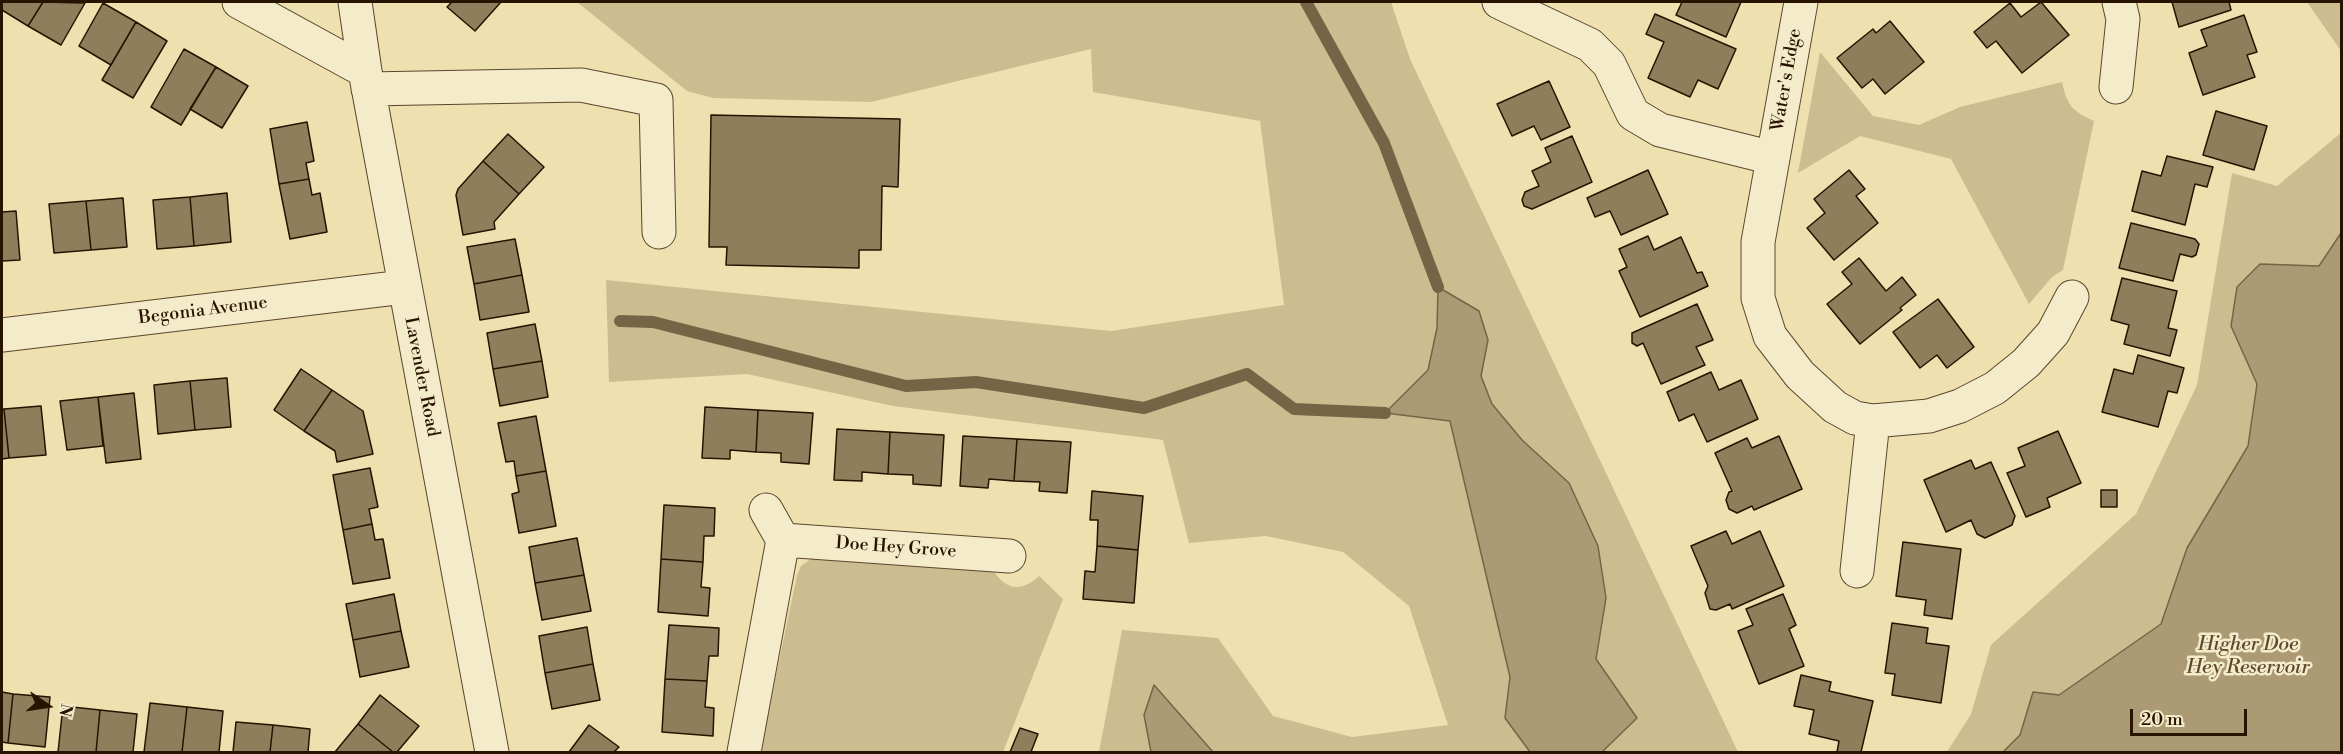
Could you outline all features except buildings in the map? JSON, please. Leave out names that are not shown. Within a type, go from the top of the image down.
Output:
[{"type":"street","points":[[239,2],[366,80],[581,85],[656,100],[659,232]]},
{"type":"street","name":"Lavender Road","points":[[355,2],[366,80],[492,753]]},
{"type":"street","name":"Water's Edge","points":[[1499,2],[1528,26],[1590,45],[1609,64],[1633,114],[1660,130],[1773,158]]},
{"type":"street","name":"Water's Edge","points":[[1801,2],[1758,242],[1758,298],[1770,336],[1800,375],[1835,407],[1855,418],[1873,421],[1929,416],[1960,406],[1995,388],[2025,363],[2063,341],[2072,297]]},
{"type":"street","points":[[2115,87],[2123,19],[2119,2]]},
{"type":"street","name":"Begonia Avenue","points":[[2,335],[404,287]]},
{"type":"street","points":[[1857,571],[1873,421]]},
{"type":"street","points":[[744,753],[783,540],[766,510]]},
{"type":"street","name":"Doe Hey Grove","points":[[783,540],[1010,556]]},
{"type":"shaded area","points":[[577,2],[1391,2],[1410,59],[1738,752],[1099,752],[1122,630],[1218,638],[1273,716],[1352,737],[1448,725],[1409,606],[1343,552],[1266,536],[1189,543],[1163,440],[893,406],[747,374],[609,382],[606,280],[1111,331],[1284,305],[1260,121],[1093,92],[1091,49],[871,102],[713,98],[687,91]]},
{"type":"shaded area","points":[[2307,2],[2341,2],[2341,51]]},
{"type":"shaded area","points":[[1820,52],[1873,116],[1919,125],[1960,107],[2062,82],[2072,106],[2080,114],[2094,121],[2063,270],[2052,277],[2029,304],[1951,159],[1860,136],[1798,173]]},
{"type":"shaded area","points":[[2341,133],[2341,233],[2319,267],[2260,264],[2231,326],[2257,384],[2248,445],[2187,548],[2161,624],[2059,695],[2033,692],[2020,735],[2003,752],[1947,752],[1971,714],[1991,645],[2136,514],[2197,385],[2232,173],[2277,186]]},
{"type":"shaded area","points":[[815,556],[992,568],[1002,581],[1013,587],[1025,585],[1039,576],[1063,599],[1003,752],[760,752],[797,575],[801,566]]},
{"type":"water","name":"Higher Doe Hey Reservoir","points":[[2341,233],[2341,752],[2003,752],[2020,735],[2033,692],[2059,695],[2161,624],[2187,548],[2248,446],[2257,384],[2231,326],[2237,287],[2260,264],[2319,266]]},
{"type":"water","points":[[1438,287],[1479,311],[1488,340],[1481,376],[1492,404],[1522,440],[1569,483],[1598,546],[1606,598],[1596,659],[1637,718],[1602,752],[1530,752],[1505,718],[1510,677],[1450,421],[1385,413],[1428,370],[1437,328]]},
{"type":"water","points":[[1154,685],[1213,752],[1151,752],[1144,715]]},
{"type":"waterway","points":[[1306,2],[1384,143],[1438,287]]},
{"type":"waterway","points":[[620,321],[653,322],[906,386],[976,382],[1144,408],[1247,374],[1294,409],[1385,413]]}]
